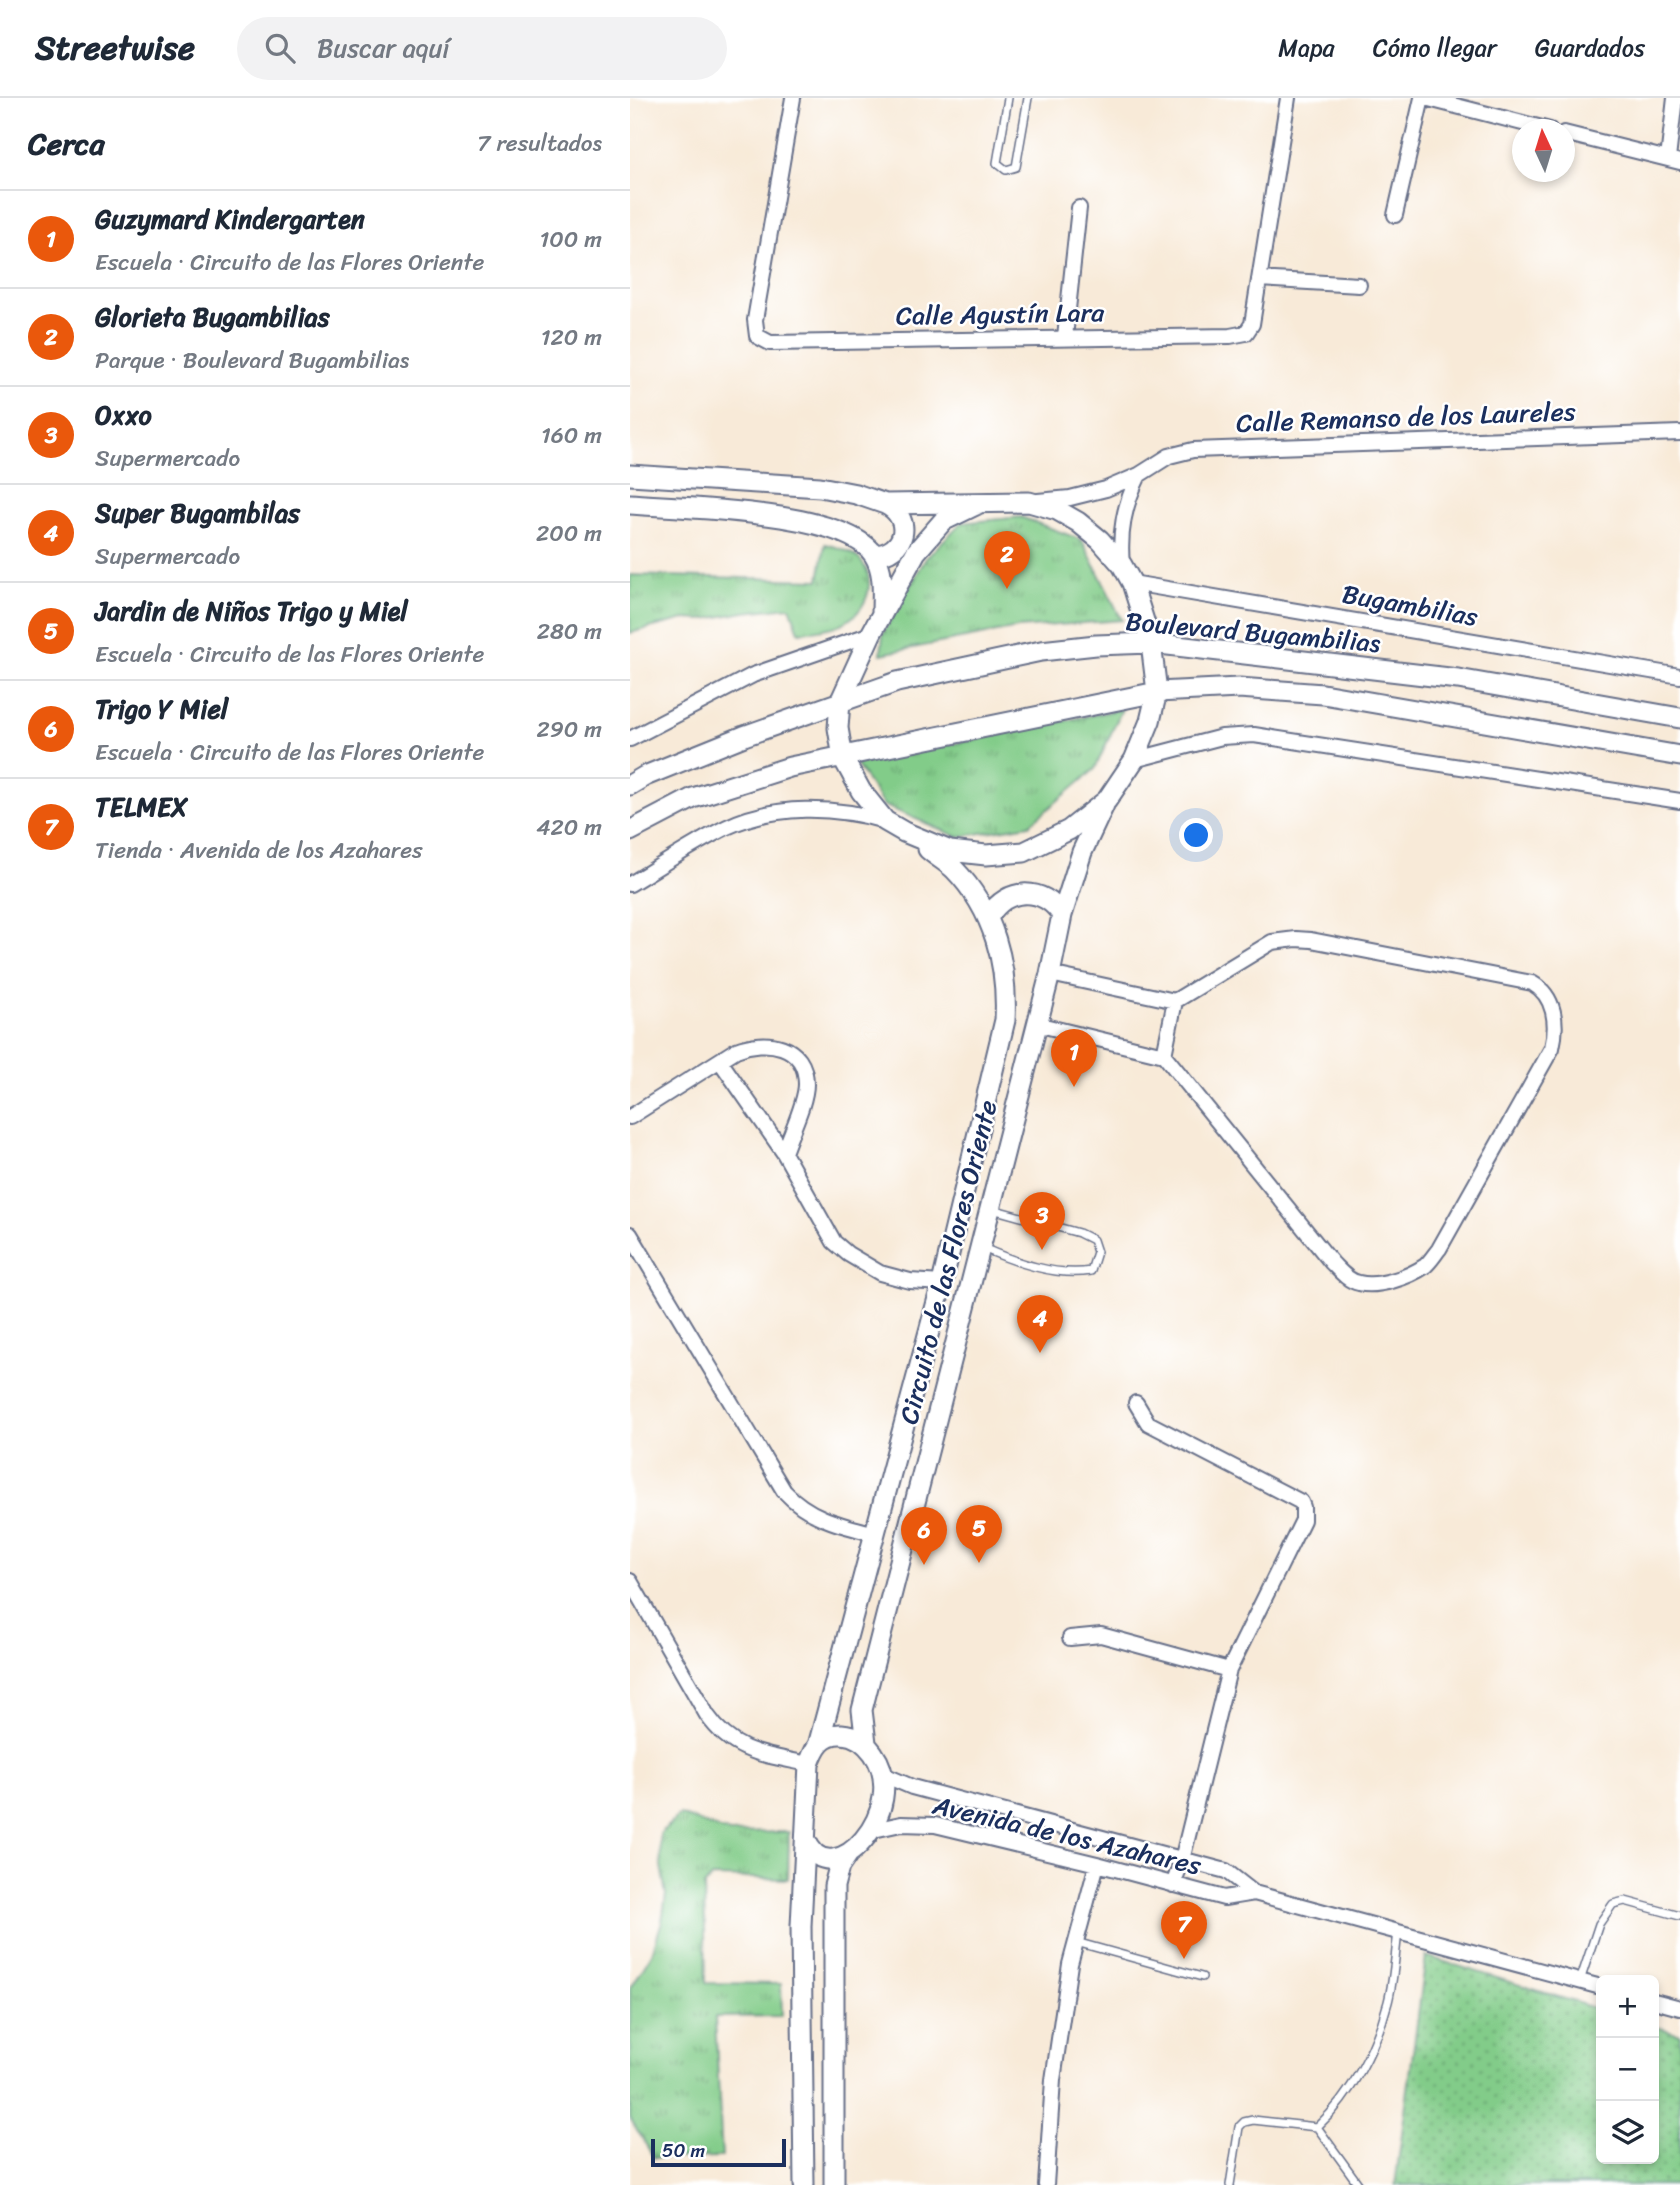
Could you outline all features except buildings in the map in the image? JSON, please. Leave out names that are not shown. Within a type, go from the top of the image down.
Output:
[{"type":"street","name":"Calle Agustín Lara","points":[[793,98],[755,320],[757,336],[770,343],[1230,336],[1246,333],[1252,324],[1259,279]]},
{"type":"street","points":[[1288,98],[1259,279],[1359,285]]},
{"type":"street","points":[[1395,215],[1423,98],[1512,120]]},
{"type":"street","points":[[1575,136],[1674,161],[1675,98]]},
{"type":"street","points":[[1065,337],[1079,208]]},
{"type":"street","name":"Calle Remanso de los Laureles","points":[[1030,502],[1089,494],[1139,475],[1169,456],[1194,450],[1680,433]]},
{"type":"street","points":[[630,475],[820,487],[856,494],[885,504],[901,518],[903,533],[896,547],[874,555]]},
{"type":"street","points":[[1122,565],[1120,533],[1123,517],[1126,503],[1139,475]]},
{"type":"street","points":[[630,884],[727,827],[788,811],[821,810],[864,815],[885,821],[950,851],[986,855],[1024,852],[1069,830],[1107,800],[1134,760],[1150,721],[1157,692],[1152,643],[1132,583],[1122,565],[1100,540],[1078,522],[1057,510],[1030,502],[885,504]]},
{"type":"street","points":[[885,821],[861,791],[843,758],[838,728],[841,702],[871,634],[916,552],[943,521],[980,503]]},
{"type":"street","points":[[630,504],[782,516],[822,526],[853,538],[874,555],[882,579],[883,614]]},
{"type":"street","name":"Bugambilias","points":[[1132,583],[1680,676]]},
{"type":"street","points":[[630,739],[753,675],[871,634]]},
{"type":"street","name":"Boulevard Bugambilias","points":[[630,785],[645,776],[744,736],[897,682],[1041,651],[1152,643],[1458,679],[1680,718]]},
{"type":"street","points":[[630,831],[693,798],[790,767],[1157,692],[1239,688],[1322,694],[1680,756]]},
{"type":"street","points":[[1134,760],[1222,737],[1254,735],[1680,802]]},
{"type":"street","name":"Circuito de las Flores Oriente","points":[[866,1743],[862,1710],[1050,974],[1062,915],[1082,852],[1107,800]]},
{"type":"street","name":"Circuito de las Flores Oriente","points":[[819,1741],[942,1283],[1005,1020],[1007,996],[998,943],[989,916],[954,870],[904,832]]},
{"type":"street","points":[[989,916],[1007,897],[1025,893],[1042,896],[1062,915]]},
{"type":"street","points":[[1036,1024],[1164,1055],[1332,1263],[1345,1276],[1360,1284],[1395,1279],[1426,1265],[1439,1249],[1552,1048],[1555,1034],[1555,1021],[1548,997],[1541,988],[1532,983],[1311,940],[1272,942],[1175,1001],[1050,974]]},
{"type":"street","points":[[1164,1055],[1175,1001]]},
{"type":"street","points":[[630,1117],[736,1050],[755,1044],[778,1045],[790,1049],[797,1056],[805,1075],[805,1094],[783,1153]]},
{"type":"street","points":[[720,1061],[783,1153],[834,1242],[848,1254],[880,1273],[910,1282],[942,1283]]},
{"type":"street","points":[[630,1234],[784,1491],[813,1515],[876,1534]]},
{"type":"street","points":[[1136,1403],[1148,1423],[1301,1502],[1303,1507],[1303,1520],[1229,1670],[1182,1860],[1173,1885]]},
{"type":"street","points":[[630,1581],[707,1715],[721,1733],[756,1754],[809,1764]]},
{"type":"street","points":[[1070,1638],[1101,1635],[1229,1670]]},
{"type":"street","points":[[804,2185],[801,1926],[809,1764],[819,1741],[845,1734],[866,1743],[876,1757],[884,1775],[884,1799],[879,1816],[839,1867],[834,1886],[834,2185]]},
{"type":"street","name":"Avenida de los Azahares","points":[[884,1775],[912,1787],[1226,1871],[1254,1893],[1596,1986]]},
{"type":"street","name":"Avenida de los Azahares","points":[[869,1831],[901,1824],[935,1825],[1224,1898],[1254,1893]]},
{"type":"street","points":[[806,1840],[813,1852],[825,1859],[834,1860],[848,1854]]},
{"type":"street","points":[[1046,2185],[1053,2080],[1076,1942],[1097,1864]]},
{"type":"street","points":[[1659,2002],[1680,2008]]},
{"type":"lane","points":[[1008,98],[997,163],[1006,170],[1016,167],[1028,98]]},
{"type":"lane","points":[[980,1246],[1023,1264],[1077,1274],[1091,1271],[1097,1252],[1093,1240],[1079,1233],[989,1208]]},
{"type":"lane","points":[[1580,1981],[1599,1924],[1613,1904],[1625,1901],[1680,1916]]},
{"type":"lane","points":[[1317,2127],[1336,2110],[1365,2064],[1388,2002],[1398,1932]]},
{"type":"lane","points":[[1076,1942],[1202,1977]]},
{"type":"lane","points":[[1230,2185],[1239,2127],[1244,2122],[1253,2120],[1317,2127],[1359,2185]]},
{"type":"green space","points":[[1021,517],[1082,540],[1122,620],[1018,628],[881,654],[883,633],[926,558],[961,523]]},
{"type":"green space","points":[[825,544],[851,553],[866,568],[869,578],[867,597],[862,606],[842,624],[799,632],[790,607],[701,620],[685,619],[630,633],[630,575],[819,580]]},
{"type":"green space","points":[[1122,709],[1095,769],[1029,825],[958,837],[883,805],[856,764]]},
{"type":"green space","points":[[680,1815],[730,1833],[789,1832],[788,1879],[712,1877],[704,1886],[706,1983],[781,1984],[782,2016],[715,2017],[722,2157],[654,2158],[630,2118],[630,1989],[652,1953],[662,1921],[666,1895],[661,1866],[660,1834]]},
{"type":"green space","points":[[1426,1956],[1596,2008],[1596,2164],[1659,2164],[1659,2028],[1680,2034],[1680,2185],[1395,2185]]},
{"type":"place","name":"Glorieta Bugambilias","points":[[1007,589]]},
{"type":"place","name":"Guzymard Kindergarten","points":[[1074,1087]]},
{"type":"place","name":"Oxxo","points":[[1042,1250]]},
{"type":"place","name":"Super Bugambilas","points":[[1040,1353]]},
{"type":"place","name":"Jardin de Niños Trigo y Miel","points":[[979,1563]]},
{"type":"place","name":"Trigo Y Miel","points":[[924,1565]]},
{"type":"place","name":"TELMEX","points":[[1184,1959]]}]
